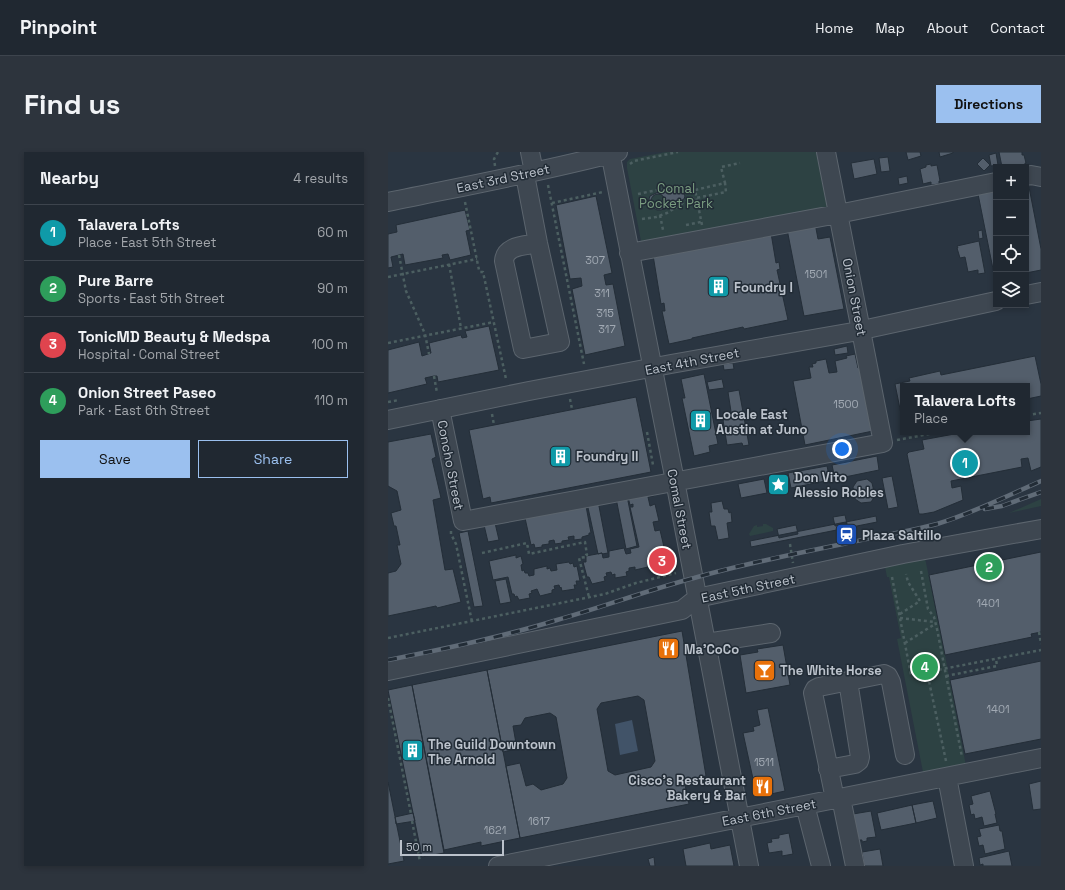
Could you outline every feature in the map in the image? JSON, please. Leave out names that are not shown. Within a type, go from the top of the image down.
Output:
[{"type":"street","points":[[530,152],[529,173],[538,243],[560,342],[523,349],[504,257],[506,252],[512,248],[538,243]]},
{"type":"street","name":"Onion Street","points":[[826,152],[883,443]]},
{"type":"street","name":"East 3rd Street","points":[[388,202],[617,156]]},
{"type":"street","name":"Comal Street","points":[[617,156],[629,253],[653,368],[750,866]]},
{"type":"street","points":[[1029,175],[1041,177]]},
{"type":"street","points":[[629,253],[703,230],[838,214],[993,183]]},
{"type":"street","points":[[1029,294],[1041,292]]},
{"type":"street","name":"East 4th Street","points":[[388,420],[439,401],[653,368],[861,330],[993,302]]},
{"type":"street","name":"Concho Street","points":[[439,401],[463,521]]},
{"type":"street","points":[[463,521],[883,443]]},
{"type":"street","name":"East 5th Street","points":[[388,671],[682,610],[697,598],[903,554],[1041,529]]},
{"type":"street","points":[[706,643],[771,633]]},
{"type":"street","points":[[855,866],[838,798],[828,769],[813,693],[815,689],[884,674],[888,676],[891,682],[905,755]]},
{"type":"street","points":[[828,769],[855,764],[859,761],[860,757],[848,681]]},
{"type":"street","name":"East 6th Street","points":[[498,866],[806,805],[946,769],[1041,758]]},
{"type":"street","points":[[946,769],[964,866]]},
{"type":"street","points":[[806,805],[821,866]]},
{"type":"path","points":[[495,168],[494,159],[498,152]]},
{"type":"path","points":[[617,156],[634,161],[678,152]]},
{"type":"path","points":[[642,219],[668,213],[686,201],[726,192],[722,167],[740,163]]},
{"type":"path","points":[[638,194],[663,189],[687,191],[695,190],[725,183]]},
{"type":"path","points":[[548,185],[584,364]]},
{"type":"path","points":[[686,225],[703,230],[695,190]]},
{"type":"path","points":[[552,203],[604,192]]},
{"type":"path","points":[[465,202],[480,272],[483,272],[506,379]]},
{"type":"path","points":[[660,215],[663,230],[670,228]]},
{"type":"path","points":[[399,255],[406,291],[425,336],[429,354]]},
{"type":"path","points":[[388,277],[477,259]]},
{"type":"path","points":[[449,264],[461,328]]},
{"type":"path","points":[[388,343],[494,322]]},
{"type":"path","points":[[434,376],[439,401]]},
{"type":"path","points":[[570,399],[572,409]]},
{"type":"path","points":[[1030,415],[1041,413]]},
{"type":"path","points":[[492,414],[494,425]]},
{"type":"path","points":[[643,432],[651,430]]},
{"type":"path","points":[[647,432],[653,464]]},
{"type":"path","points":[[883,443],[924,435]]},
{"type":"path","points":[[463,521],[452,526],[451,534],[456,544],[472,622]]},
{"type":"path","points":[[482,553],[527,544],[529,554],[585,542],[586,557],[579,558],[589,597]]},
{"type":"path","points":[[790,544],[793,564]]},
{"type":"path","points":[[921,571],[928,609],[934,616],[934,623],[962,757]]},
{"type":"path","points":[[388,638],[605,594],[636,582],[676,573]]},
{"type":"path","points":[[901,616],[920,600],[908,582],[906,574]]},
{"type":"path","points":[[892,577],[912,675],[1041,650]]},
{"type":"path","points":[[901,616],[934,623]]},
{"type":"path","points":[[906,642],[934,623]]},
{"type":"path","points":[[1039,632],[1041,644]]},
{"type":"path","points":[[946,676],[998,666],[996,659]]},
{"type":"path","points":[[927,672],[946,769]]},
{"type":"path","points":[[388,698],[410,814]]},
{"type":"path","points":[[412,821],[420,862]]},
{"type":"green space","name":"Comal Pocket Park","points":[[666,152],[820,152],[829,209],[643,244],[641,241],[627,162],[630,159]]},
{"type":"green space","points":[[1041,499],[1041,506],[1009,513]]},
{"type":"green space","points":[[763,524],[773,528],[773,531],[750,536],[749,534],[754,526],[763,526]]},
{"type":"green space","points":[[925,558],[966,766],[924,773],[897,639],[901,638],[889,577],[887,577],[885,567]]},
{"type":"water","points":[[632,720],[638,751],[620,755],[615,724]]},
{"type":"building","points":[[906,152],[920,152],[921,156],[908,160]]},
{"type":"building","points":[[939,152],[953,152],[953,153],[940,157]]},
{"type":"building","points":[[999,152],[1022,152],[1026,163],[1025,164],[1001,164]]},
{"type":"building","points":[[996,153],[998,164],[993,164],[993,166],[991,166],[989,155]]},
{"type":"building","points":[[888,157],[890,171],[881,172],[879,158]]},
{"type":"building","points":[[983,158],[990,165],[984,171],[977,164]]},
{"type":"building","points":[[874,159],[877,174],[854,179],[851,163]]},
{"type":"building","points":[[931,164],[931,166],[937,165],[940,181],[939,184],[931,185],[931,182],[923,184],[920,169]]},
{"type":"building","points":[[907,176],[908,183],[899,185],[898,178]]},
{"type":"building","points":[[1029,187],[1041,249],[1041,270],[1029,272]]},
{"type":"building","points":[[668,190],[683,192],[685,196],[684,199],[661,210],[657,210],[650,206],[650,196]]},
{"type":"building","points":[[993,192],[993,269],[978,194]]},
{"type":"building","points":[[655,194],[661,194],[665,198],[665,204],[661,208],[655,208],[651,204],[651,198]]},
{"type":"building","points":[[596,196],[612,273],[604,275],[606,285],[613,284],[625,346],[585,355],[572,289],[582,286],[581,278],[570,279],[556,205]]},
{"type":"building","points":[[465,210],[470,230],[466,231],[471,255],[450,260],[448,254],[442,255],[443,258],[405,265],[403,254],[391,257],[393,267],[388,268],[388,234],[397,232],[396,225]]},
{"type":"building","points":[[815,223],[818,239],[830,237],[844,309],[804,316],[787,229]]},
{"type":"building","points":[[982,230],[983,238],[979,239],[978,231]]},
{"type":"building","name":"Foundry I","points":[[771,233],[776,263],[779,262],[780,269],[777,270],[788,320],[744,329],[743,327],[669,344],[662,311],[665,311],[664,303],[661,304],[653,255]]},
{"type":"building","points":[[979,241],[985,273],[978,274],[978,270],[968,272],[965,257],[960,258],[957,246]]},
{"type":"building","points":[[489,326],[499,370],[438,382],[437,376],[434,376],[425,378],[427,384],[388,393],[388,350],[419,342],[422,356],[431,353],[429,343],[461,335],[462,338],[467,337],[465,331]]},
{"type":"building","points":[[847,346],[848,353],[835,355],[834,349]]},
{"type":"building","points":[[855,354],[858,368],[860,368],[873,431],[805,445],[793,381],[811,378],[809,367],[813,367],[812,364],[816,363],[816,361],[826,359],[829,373],[837,372],[835,361]]},
{"type":"building","points":[[1035,356],[1041,384],[1041,396],[1030,398],[1030,383],[900,383],[910,381],[909,378],[940,371],[941,375]]},
{"type":"building","points":[[733,363],[734,369],[724,370],[723,364]]},
{"type":"building","name":"Locale East Austin at Juno","points":[[704,374],[718,444],[709,446],[710,452],[694,456],[682,398],[685,398],[681,379]]},
{"type":"building","points":[[722,379],[724,388],[709,390],[707,382]]},
{"type":"building","points":[[900,383],[900,409],[895,384]]},
{"type":"building","points":[[739,390],[749,445],[743,446],[742,443],[727,445],[723,420],[732,418],[728,392]]},
{"type":"building","name":"Foundry II","points":[[636,397],[651,472],[491,503],[490,497],[483,499],[469,430]]},
{"type":"building","points":[[1041,419],[1041,467],[1031,471],[1028,458],[1021,459],[1022,467],[951,481],[952,488],[961,486],[963,500],[934,512],[919,514],[907,454],[909,452],[924,449],[922,440],[949,435],[1030,435],[1030,421]]},
{"type":"building","points":[[431,434],[436,457],[432,459],[441,498],[433,500],[445,570],[453,569],[461,602],[437,608],[436,606],[388,616],[388,573],[396,571],[401,564],[397,545],[400,545],[396,526],[394,526],[391,513],[401,510],[397,491],[388,486],[388,442]]},
{"type":"building","points":[[877,456],[879,470],[835,479],[832,465]]},
{"type":"building","points":[[827,466],[830,480],[791,488],[788,473]]},
{"type":"building","points":[[892,476],[898,507],[888,509],[882,478]]},
{"type":"building","points":[[764,479],[767,493],[741,498],[738,484]]},
{"type":"building","points":[[867,479],[872,483],[875,496],[871,502],[861,503],[855,499],[853,487],[857,481]]},
{"type":"building","points":[[652,487],[654,496],[648,497],[650,506],[655,504],[659,521],[653,522],[655,531],[660,530],[664,547],[658,548],[660,556],[665,555],[667,564],[635,570],[635,567],[629,568],[629,571],[626,572],[627,576],[615,578],[615,574],[612,575],[611,572],[606,573],[607,576],[604,577],[605,581],[592,584],[589,577],[587,577],[583,562],[586,562],[586,556],[602,553],[603,558],[609,557],[609,551],[624,548],[626,554],[631,553],[630,549],[639,547],[630,507],[633,507],[633,504],[630,505],[627,493]]},
{"type":"building","points":[[627,496],[637,546],[626,549],[616,498]]},
{"type":"building","points":[[598,501],[608,553],[602,554],[598,554],[587,503]]},
{"type":"building","points":[[722,501],[724,509],[728,509],[729,513],[731,512],[732,522],[727,523],[729,538],[718,540],[715,526],[711,526],[709,512],[712,512],[711,503]]},
{"type":"building","points":[[586,506],[591,533],[589,533],[589,535],[582,537],[582,539],[574,540],[574,536],[568,537],[569,540],[562,541],[562,543],[555,544],[554,540],[549,541],[549,544],[542,545],[542,547],[535,548],[534,544],[531,545],[525,518]]},
{"type":"building","points":[[845,515],[847,524],[835,526],[833,517]]},
{"type":"building","points":[[876,516],[877,522],[751,547],[750,541]]},
{"type":"building","points":[[495,523],[499,540],[488,542],[484,525]]},
{"type":"building","points":[[796,525],[798,534],[779,538],[777,529]]},
{"type":"building","points":[[468,531],[483,606],[474,607],[459,533]]},
{"type":"building","points":[[1041,552],[1041,632],[1031,634],[1032,637],[945,655],[929,575]]},
{"type":"building","points":[[516,555],[516,558],[521,556],[523,564],[521,565],[522,571],[524,570],[529,576],[534,575],[534,569],[547,566],[547,569],[550,568],[551,571],[557,570],[556,564],[569,562],[570,564],[573,563],[574,567],[577,566],[580,581],[576,581],[577,585],[574,585],[575,589],[562,591],[559,585],[554,586],[555,589],[552,590],[552,593],[540,596],[537,589],[531,591],[532,593],[529,594],[530,598],[519,600],[517,596],[515,597],[514,594],[512,594],[508,577],[493,580],[489,561]]},
{"type":"building","points":[[506,579],[511,602],[500,604],[495,581]]},
{"type":"building","points":[[682,631],[706,776],[684,780],[689,804],[520,838],[506,766],[520,763],[526,786],[533,784],[541,790],[563,784],[567,778],[556,717],[550,713],[525,718],[521,725],[513,726],[517,749],[503,752],[487,670]],"holes":[[[638,696],[644,700],[655,761],[651,767],[615,775],[608,771],[597,709],[601,703]]]},
{"type":"building","name":"The White Horse","points":[[783,645],[790,685],[746,693],[740,655],[758,652],[757,649]]},
{"type":"building","points":[[1041,661],[1041,739],[965,754],[950,680]]},
{"type":"building","points":[[487,670],[520,838],[481,846],[481,842],[444,850],[412,685]]},
{"type":"building","name":"The Guild Downtown The Arnold","points":[[412,685],[444,853],[422,857],[388,690]]},
{"type":"building","points":[[768,708],[785,791],[757,797],[743,733],[754,731],[753,727],[760,725],[757,710]]},
{"type":"building","points":[[1041,781],[1041,809],[1033,810],[1029,784]]},
{"type":"building","points":[[388,782],[404,861],[388,864]]},
{"type":"building","points":[[990,791],[997,823],[984,826],[982,817],[975,819],[974,814],[971,815],[969,805],[973,804],[971,796]]},
{"type":"building","points":[[933,801],[937,818],[916,823],[912,805]]},
{"type":"building","points":[[912,805],[916,823],[881,830],[877,813]]},
{"type":"building","points":[[871,811],[876,837],[867,838],[867,841],[862,842],[862,840],[858,840],[853,814]]},
{"type":"building","points":[[413,813],[415,821],[396,824],[395,817]]},
{"type":"building","points":[[999,825],[1000,831],[1002,831],[1005,849],[985,854],[983,845],[979,846],[977,837],[981,836],[979,829]]},
{"type":"building","points":[[789,833],[793,854],[782,856],[782,851],[769,853],[767,843],[772,842],[771,839],[779,838],[779,835]]},
{"type":"building","points":[[710,843],[711,849],[730,845],[734,866],[686,866],[683,849]]},
{"type":"building","points":[[880,849],[883,866],[864,866],[862,852]]},
{"type":"building","points":[[1009,851],[1012,866],[980,865],[979,858]]},
{"type":"building","points":[[654,857],[655,866],[650,866],[648,859]]},
{"type":"railway","points":[[388,660],[515,632],[731,568],[937,524],[977,510],[1041,481]]},
{"type":"railway","points":[[985,509],[1002,506],[1041,492]]},
{"type":"place","name":"Foundry I","points":[[719,287]]},
{"type":"place","name":"Locale East Austin at Juno","points":[[700,421]]},
{"type":"place","name":"Foundry II","points":[[561,456]]},
{"type":"place","name":"Talavera Lofts","points":[[965,463]]},
{"type":"place","name":"Don Vito Alessio Robles","points":[[778,484]]},
{"type":"place","name":"Plaza Saltillo","points":[[847,535]]},
{"type":"place","name":"TonicMD Beauty & Medspa","points":[[662,561]]},
{"type":"place","name":"Pure Barre","points":[[989,567]]},
{"type":"place","name":"Ma'CoCo","points":[[669,649]]},
{"type":"place","name":"Onion Street Paseo","points":[[925,667]]},
{"type":"place","name":"The White Horse","points":[[765,670]]},
{"type":"place","name":"The Guild Downtown The Arnold","points":[[413,751]]},
{"type":"place","name":"Cisco's Restaurant Bakery & Bar","points":[[762,787]]}]
